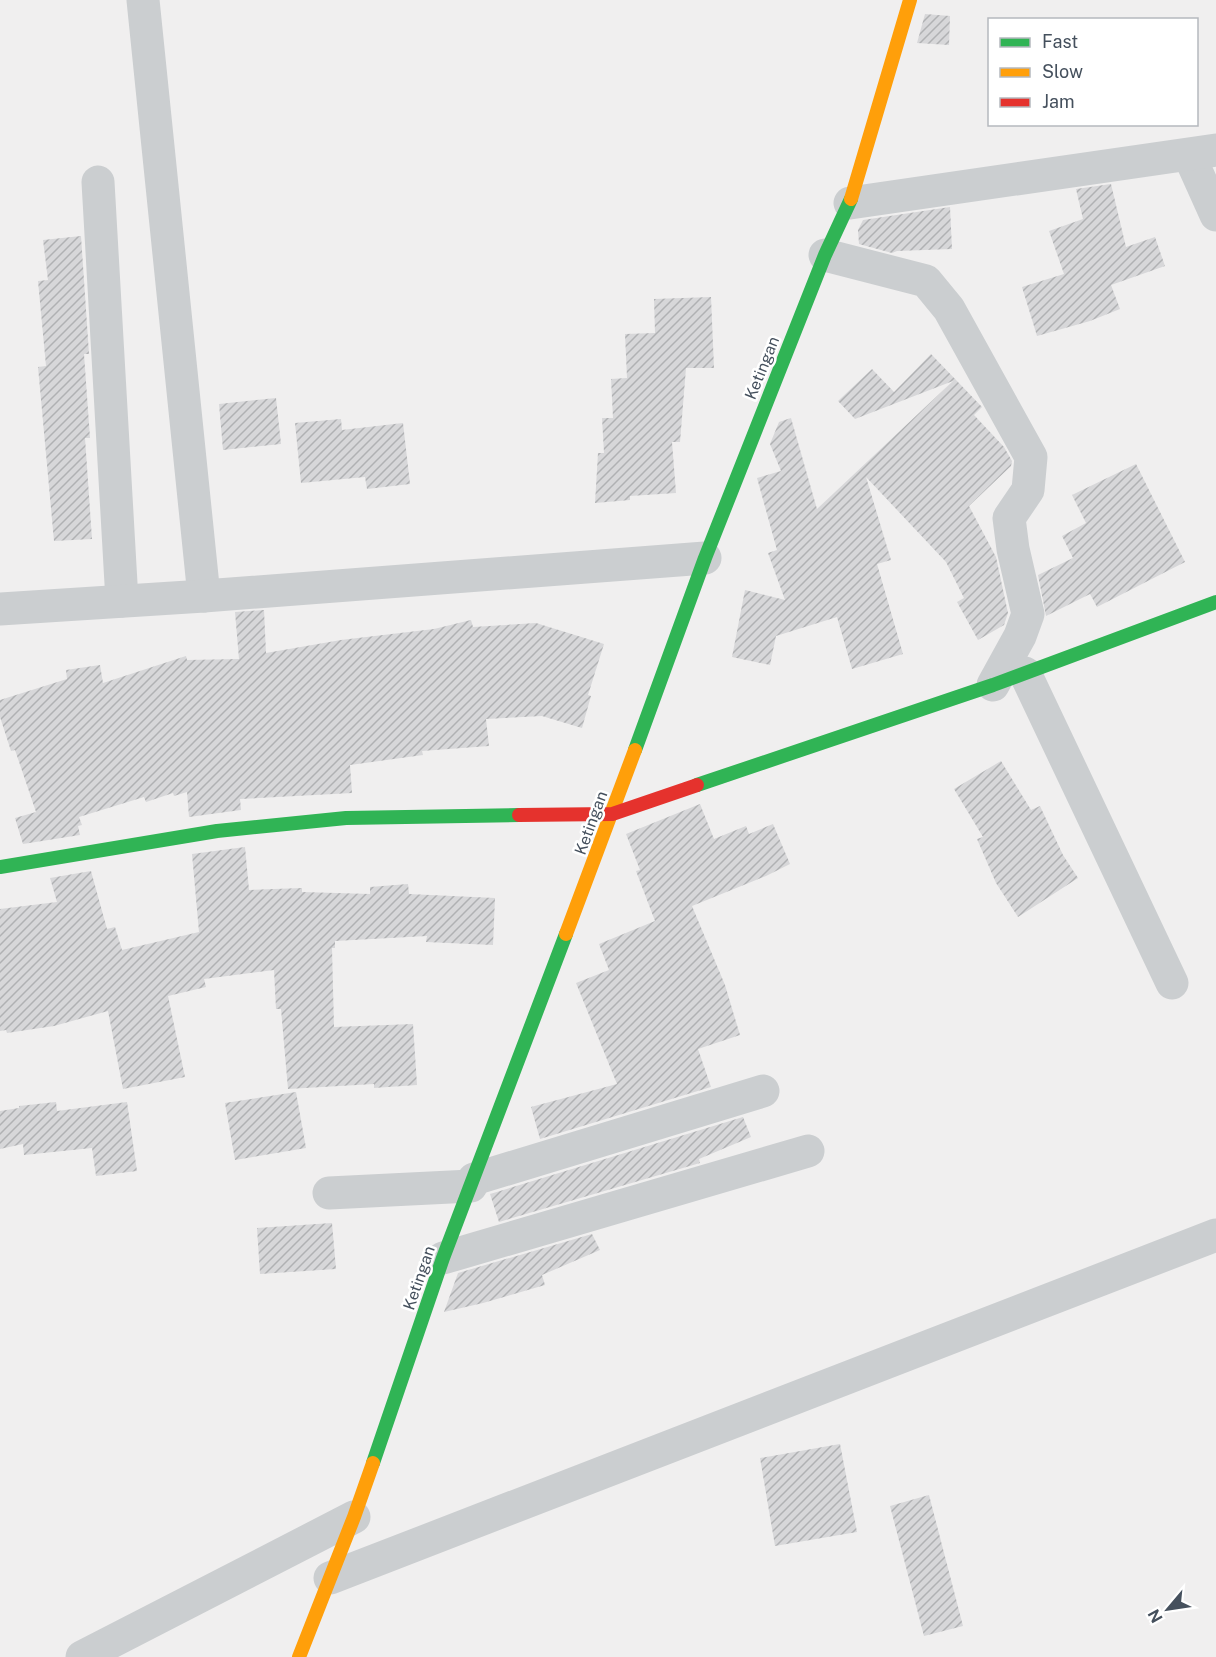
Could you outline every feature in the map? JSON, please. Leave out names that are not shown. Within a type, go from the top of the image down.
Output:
[{"type":"street","points":[[143,0],[204,596]]},
{"type":"street","name":"Ketingan","points":[[298,1657],[354,1517],[443,1258],[612,814],[705,558],[825,255],[850,203],[910,0]]},
{"type":"street","points":[[850,203],[1202,152],[1216,214]]},
{"type":"street","points":[[98,182],[122,601]]},
{"type":"street","points":[[825,255],[926,281],[949,309],[1031,457],[1028,490],[1009,518],[1013,549],[1028,614],[1020,636],[993,685]]},
{"type":"street","points":[[0,609],[705,558]]},
{"type":"street","points":[[0,867],[217,831],[346,819],[612,814],[993,685],[1216,602]]},
{"type":"street","points":[[1025,673],[1172,983]]},
{"type":"street","points":[[329,1193],[472,1183],[763,1090]]},
{"type":"street","points":[[443,1258],[808,1151]]},
{"type":"street","points":[[330,1578],[1216,1235]]},
{"type":"street","points":[[82,1657],[354,1517]]},
{"type":"building","points":[[925,14],[950,16],[949,45],[917,43]]},
{"type":"building","points":[[1111,184],[1126,247],[1155,237],[1165,266],[1111,285],[1120,309],[1090,321],[1037,336],[1022,287],[1064,274],[1049,231],[1083,219],[1076,189]]},
{"type":"building","points":[[950,207],[952,249],[892,253],[859,244],[858,230],[863,220]]},
{"type":"building","points":[[81,236],[89,354],[84,354],[90,438],[85,438],[92,539],[54,541],[38,367],[46,366],[38,281],[48,280],[43,240]]},
{"type":"building","points":[[711,297],[714,368],[686,368],[680,442],[672,442],[676,493],[630,496],[630,500],[595,503],[598,453],[604,453],[602,418],[613,418],[611,379],[627,378],[625,334],[655,333],[654,299]]},
{"type":"building","points":[[931,354],[982,407],[974,415],[1004,447],[1012,461],[1011,466],[969,506],[996,557],[1008,613],[1004,625],[978,640],[957,602],[964,598],[946,562],[866,477],[891,560],[877,564],[903,654],[852,669],[837,617],[776,636],[770,665],[732,657],[745,590],[785,600],[768,553],[777,550],[757,478],[781,471],[770,444],[779,422],[791,418],[817,509],[953,381],[855,419],[838,401],[872,369],[894,392]]},
{"type":"building","points":[[276,398],[281,444],[223,450],[219,404]]},
{"type":"building","points":[[341,419],[342,430],[403,423],[410,484],[367,489],[365,477],[301,483],[295,423]]},
{"type":"building","points":[[1136,464],[1185,562],[1097,607],[1090,594],[1046,616],[1038,575],[1073,558],[1062,536],[1086,523],[1072,495]]},
{"type":"building","points":[[264,610],[266,653],[341,640],[434,629],[471,620],[473,627],[536,623],[604,644],[588,695],[591,696],[582,728],[542,716],[486,719],[489,746],[422,751],[423,755],[350,765],[352,793],[240,799],[241,810],[189,817],[187,792],[174,796],[173,793],[146,802],[144,797],[79,817],[82,825],[78,826],[80,835],[23,844],[15,818],[36,812],[15,750],[11,751],[0,717],[0,700],[67,679],[66,670],[100,665],[103,683],[186,656],[187,660],[239,659],[235,612]]},
{"type":"building","points":[[1001,761],[1031,810],[1040,806],[1063,855],[1078,878],[1018,917],[996,883],[977,839],[983,837],[954,789]]},
{"type":"building","points":[[700,804],[714,839],[746,826],[749,834],[773,824],[790,864],[692,906],[725,985],[740,1035],[698,1049],[711,1087],[540,1139],[531,1107],[617,1084],[576,983],[609,970],[599,944],[655,921],[636,871],[640,870],[626,834]]},
{"type":"building","points":[[245,847],[249,890],[302,888],[302,892],[370,894],[370,887],[408,884],[409,894],[495,898],[493,945],[426,942],[427,936],[335,941],[335,948],[332,948],[334,1027],[413,1024],[417,1085],[374,1088],[374,1084],[288,1089],[281,1009],[276,1009],[274,970],[204,979],[206,987],[168,996],[185,1077],[123,1089],[108,1011],[54,1026],[7,1033],[6,1030],[0,1031],[0,909],[57,902],[50,878],[91,871],[107,929],[115,927],[122,950],[199,932],[192,854]]},
{"type":"building","points":[[296,1092],[306,1148],[235,1160],[225,1103]]},
{"type":"building","points":[[56,1102],[57,1111],[127,1102],[137,1171],[96,1176],[92,1148],[24,1155],[23,1144],[0,1149],[0,1111],[19,1108],[19,1106]]},
{"type":"building","points":[[743,1117],[751,1137],[699,1159],[700,1163],[499,1222],[490,1194]]},
{"type":"building","points":[[332,1223],[336,1269],[260,1274],[257,1228]]},
{"type":"building","points":[[592,1234],[600,1250],[542,1275],[545,1285],[444,1312],[458,1273]]},
{"type":"building","points":[[840,1444],[857,1532],[775,1546],[760,1458]]},
{"type":"building","points":[[929,1495],[963,1626],[924,1636],[890,1506]]},
{"type":"traffic: fast","points":[[635,750],[705,558],[825,255],[851,199]]},
{"type":"traffic: fast","points":[[697,785],[993,685],[1216,602]]},
{"type":"traffic: fast","points":[[0,867],[217,831],[346,818],[519,815]]},
{"type":"traffic: fast","points":[[373,1463],[443,1258],[566,934]]},
{"type":"traffic: slow","points":[[851,199],[910,0]]},
{"type":"traffic: slow","points":[[566,934],[635,750]]},
{"type":"traffic: slow","points":[[299,1657],[373,1463]]},
{"type":"traffic: jam","points":[[519,815],[612,814],[697,785]]}]
